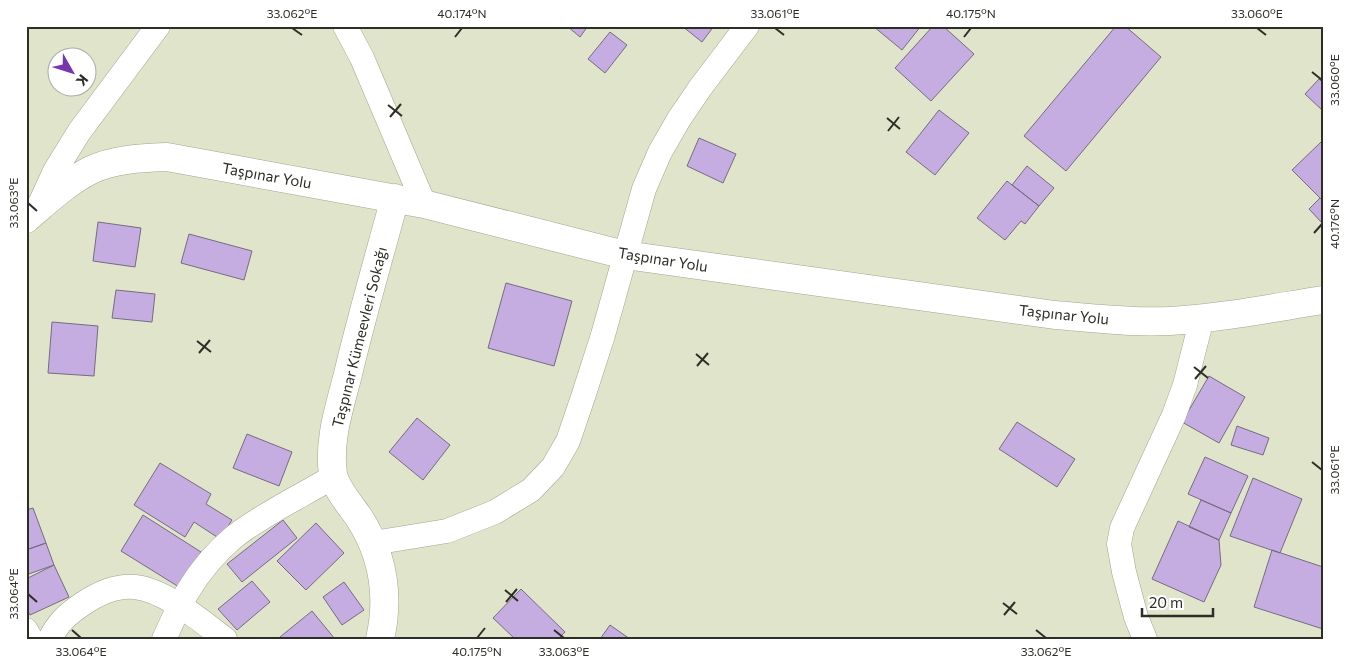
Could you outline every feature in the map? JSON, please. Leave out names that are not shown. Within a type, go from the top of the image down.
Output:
[{"type":"main road","name":"Taşpınar Yolu","points":[[32,214],[73,181],[92,170],[138,158],[167,157],[424,204],[625,255],[1055,315],[1168,321],[1247,313],[1323,300]]},
{"type":"main road","name":"Taşpınar Kümeevleri Sokağı","points":[[380,639],[386,600],[382,573],[373,543],[333,476],[331,454],[335,425],[354,347],[395,198]]},
{"type":"street","points":[[32,214],[79,132],[158,26]]},
{"type":"street","points":[[345,26],[362,58],[424,204]]},
{"type":"street","points":[[373,543],[447,531],[495,512],[531,490],[553,467],[568,441],[583,397],[644,189],[660,152],[700,88],[747,26]]},
{"type":"street","points":[[1145,639],[1136,617],[1119,544],[1122,528],[1174,415],[1187,377],[1202,318]]},
{"type":"street","points":[[164,639],[188,590],[218,553],[235,537],[256,522],[333,476]]},
{"type":"street","points":[[50,639],[61,620],[77,607],[97,595],[114,589],[134,587],[152,591],[179,606],[225,639]]},
{"type":"street","points":[[26,630],[30,639]]},
{"type":"building","points":[[567,26],[588,26],[580,37]]},
{"type":"building","points":[[682,26],[714,26],[702,42]]},
{"type":"building","points":[[873,26],[921,26],[902,50]]},
{"type":"building","points":[[933,26],[943,26],[974,54],[931,101],[895,68]]},
{"type":"building","points":[[1116,26],[1125,26],[1161,57],[1066,171],[1024,136]]},
{"type":"building","points":[[610,32],[627,45],[605,73],[588,59]]},
{"type":"building","points":[[1319,79],[1323,83],[1323,111],[1305,94]]},
{"type":"building","points":[[939,110],[969,133],[935,175],[906,152]]},
{"type":"building","points":[[699,138],[736,154],[723,183],[687,166]]},
{"type":"building","points":[[1321,142],[1323,144],[1323,201],[1292,170]]},
{"type":"building","points":[[1027,166],[1054,188],[1039,206],[1012,185]]},
{"type":"building","points":[[1007,181],[1039,206],[1025,224],[1021,221],[1005,240],[977,218]]},
{"type":"building","points":[[1320,198],[1323,201],[1323,224],[1309,209]]},
{"type":"building","points":[[98,222],[141,228],[135,267],[93,261]]},
{"type":"building","points":[[189,234],[252,251],[244,280],[181,263]]},
{"type":"building","points":[[506,283],[572,301],[554,366],[488,348]]},
{"type":"building","points":[[116,290],[155,294],[152,322],[112,318]]},
{"type":"building","points":[[52,322],[98,326],[94,376],[48,373]]},
{"type":"building","points":[[1209,376],[1245,397],[1219,443],[1182,422]]},
{"type":"building","points":[[417,418],[450,445],[423,480],[389,452]]},
{"type":"building","points":[[1017,422],[1075,459],[1057,487],[999,449]]},
{"type":"building","points":[[1237,426],[1269,438],[1263,455],[1231,445]]},
{"type":"building","points":[[247,434],[292,452],[279,486],[233,468]]},
{"type":"building","points":[[1205,457],[1248,476],[1231,513],[1188,494]]},
{"type":"building","points":[[160,463],[211,494],[206,504],[232,520],[220,539],[194,522],[185,537],[134,505]]},
{"type":"building","points":[[1253,478],[1302,499],[1280,553],[1230,536]]},
{"type":"building","points":[[1201,500],[1231,513],[1219,540],[1189,527]]},
{"type":"building","points":[[33,508],[46,543],[26,550],[26,510]]},
{"type":"building","points":[[143,515],[201,552],[179,587],[121,551]]},
{"type":"building","points":[[283,520],[297,538],[242,582],[227,564]]},
{"type":"building","points":[[1178,521],[1219,540],[1221,565],[1204,602],[1152,579]]},
{"type":"building","points":[[316,523],[344,553],[306,590],[277,561]]},
{"type":"building","points":[[46,543],[54,565],[26,575],[26,550]]},
{"type":"building","points":[[1272,550],[1323,567],[1323,629],[1254,607]]},
{"type":"building","points":[[54,565],[69,597],[30,615],[26,608],[26,579]]},
{"type":"building","points":[[252,581],[270,602],[237,630],[218,609]]},
{"type":"building","points":[[344,582],[364,610],[342,625],[323,597]]},
{"type":"building","points":[[521,589],[565,632],[558,639],[515,639],[493,618]]},
{"type":"building","points":[[312,611],[335,639],[282,639],[280,637]]},
{"type":"building","points":[[610,625],[630,639],[600,639]]}]
